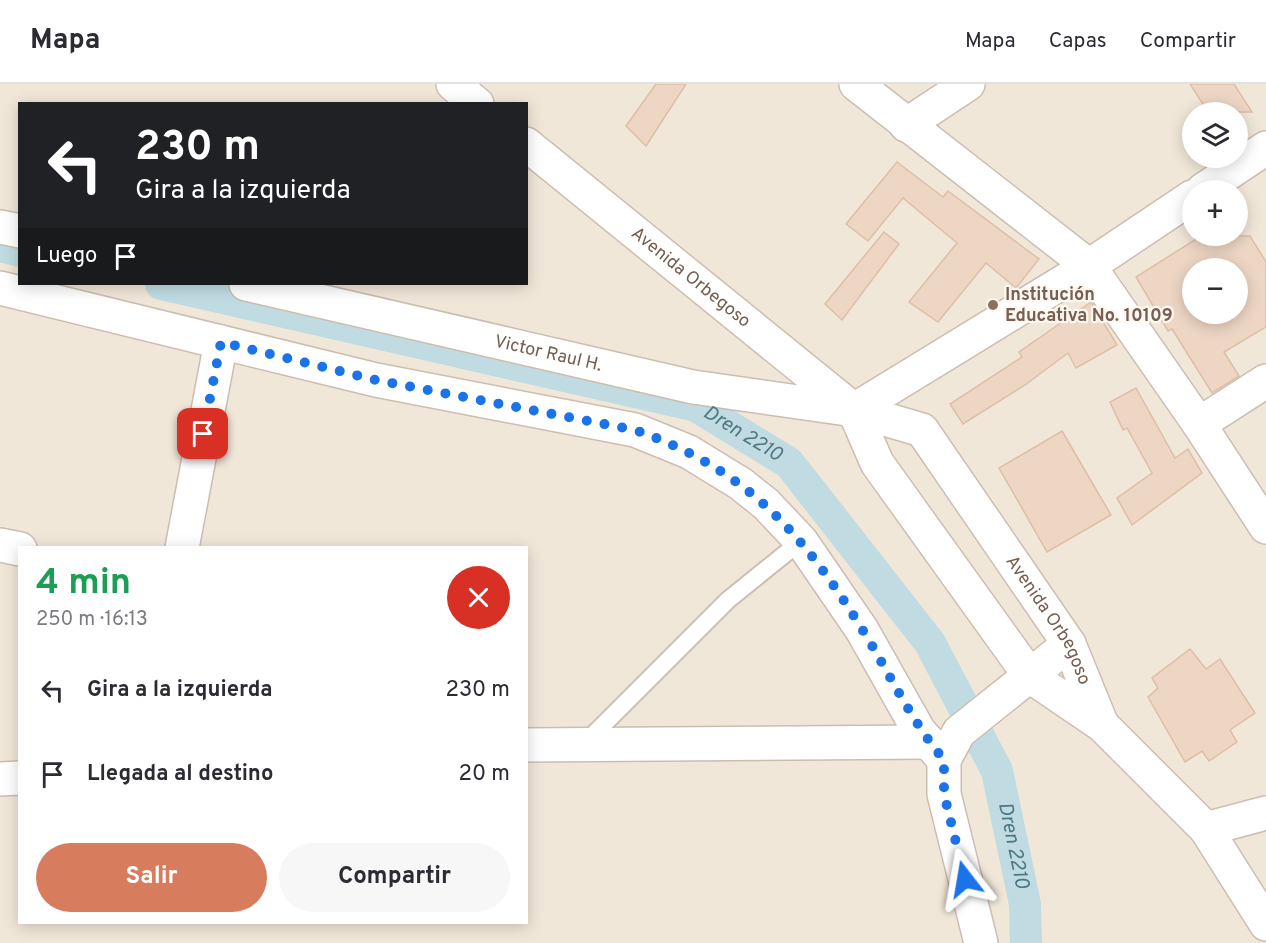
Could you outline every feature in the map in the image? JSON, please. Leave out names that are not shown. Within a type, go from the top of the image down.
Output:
[{"type":"street","points":[[453,84],[475,102]]},
{"type":"street","points":[[856,84],[1089,266],[1199,424],[1266,527]]},
{"type":"street","points":[[906,125],[968,84]]},
{"type":"street","name":"Avenida Orbegoso","points":[[528,146],[854,411],[922,430],[1069,644],[1102,725]]},
{"type":"street","points":[[1218,180],[1266,148]]},
{"type":"street","points":[[854,411],[1089,266],[1182,204]]},
{"type":"street","points":[[0,227],[18,231]]},
{"type":"street","name":"Victor Raul H.","points":[[250,285],[693,387],[854,411]]},
{"type":"street","points":[[0,288],[376,380],[635,430],[689,452],[741,484],[766,504],[801,541],[862,630],[920,730],[944,745]]},
{"type":"street","points":[[182,546],[221,342]]},
{"type":"street","points":[[1199,424],[1266,381]]},
{"type":"street","name":"Avenida Orbegoso","points":[[854,411],[877,463],[1030,676],[1102,725],[1206,830],[1266,924]]},
{"type":"street","points":[[0,545],[18,549]]},
{"type":"street","points":[[528,745],[944,745],[1069,644]]},
{"type":"street","points":[[944,745],[944,794],[981,943]]},
{"type":"street","points":[[0,779],[18,778]]},
{"type":"street","points":[[1206,830],[1266,813]]},
{"type":"lane","points":[[583,745],[728,600],[801,541]]},
{"type":"shaded area","points":[[0,84],[1266,84],[1266,943],[0,943]]},
{"type":"building","points":[[656,84],[686,84],[646,146],[626,126]]},
{"type":"building","points":[[1190,84],[1234,84],[1246,102],[1202,102]]},
{"type":"building","points":[[897,162],[943,197],[948,191],[1039,259],[1016,288],[986,263],[938,322],[909,302],[957,243],[903,198],[868,241],[846,224]]},
{"type":"building","points":[[884,232],[899,244],[842,320],[825,304]]},
{"type":"building","points":[[1248,236],[1250,236],[1266,262],[1266,327],[1224,352],[1239,376],[1212,393],[1172,329],[1168,331],[1136,277],[1185,246],[1248,246]]},
{"type":"building","points":[[1091,302],[1117,345],[1076,368],[1068,353],[1025,385],[963,424],[950,404],[1022,357],[1019,352]]},
{"type":"building","points":[[1136,388],[1175,458],[1188,449],[1202,473],[1132,525],[1117,498],[1152,473],[1127,428],[1123,430],[1110,402]]},
{"type":"building","points":[[1062,431],[1111,515],[1047,552],[999,468]]},
{"type":"building","points":[[1190,649],[1206,669],[1220,659],[1255,713],[1230,730],[1237,742],[1209,761],[1202,751],[1185,762],[1148,697],[1158,688],[1152,678]]},
{"type":"waterway","name":"Dren 2210","points":[[0,246],[18,250]]},
{"type":"waterway","name":"Dren 2210","points":[[165,285],[696,406],[789,463],[930,643],[997,771],[1025,904],[1026,943]]},
{"type":"place","name":"Institución Educativa No. 10109","points":[[993,305]]},
{"type":"route","points":[[203,434],[221,342],[376,380],[635,430],[662,439],[714,466],[766,504],[801,541],[824,571],[862,630],[920,730],[944,760],[944,794],[965,879]]}]
